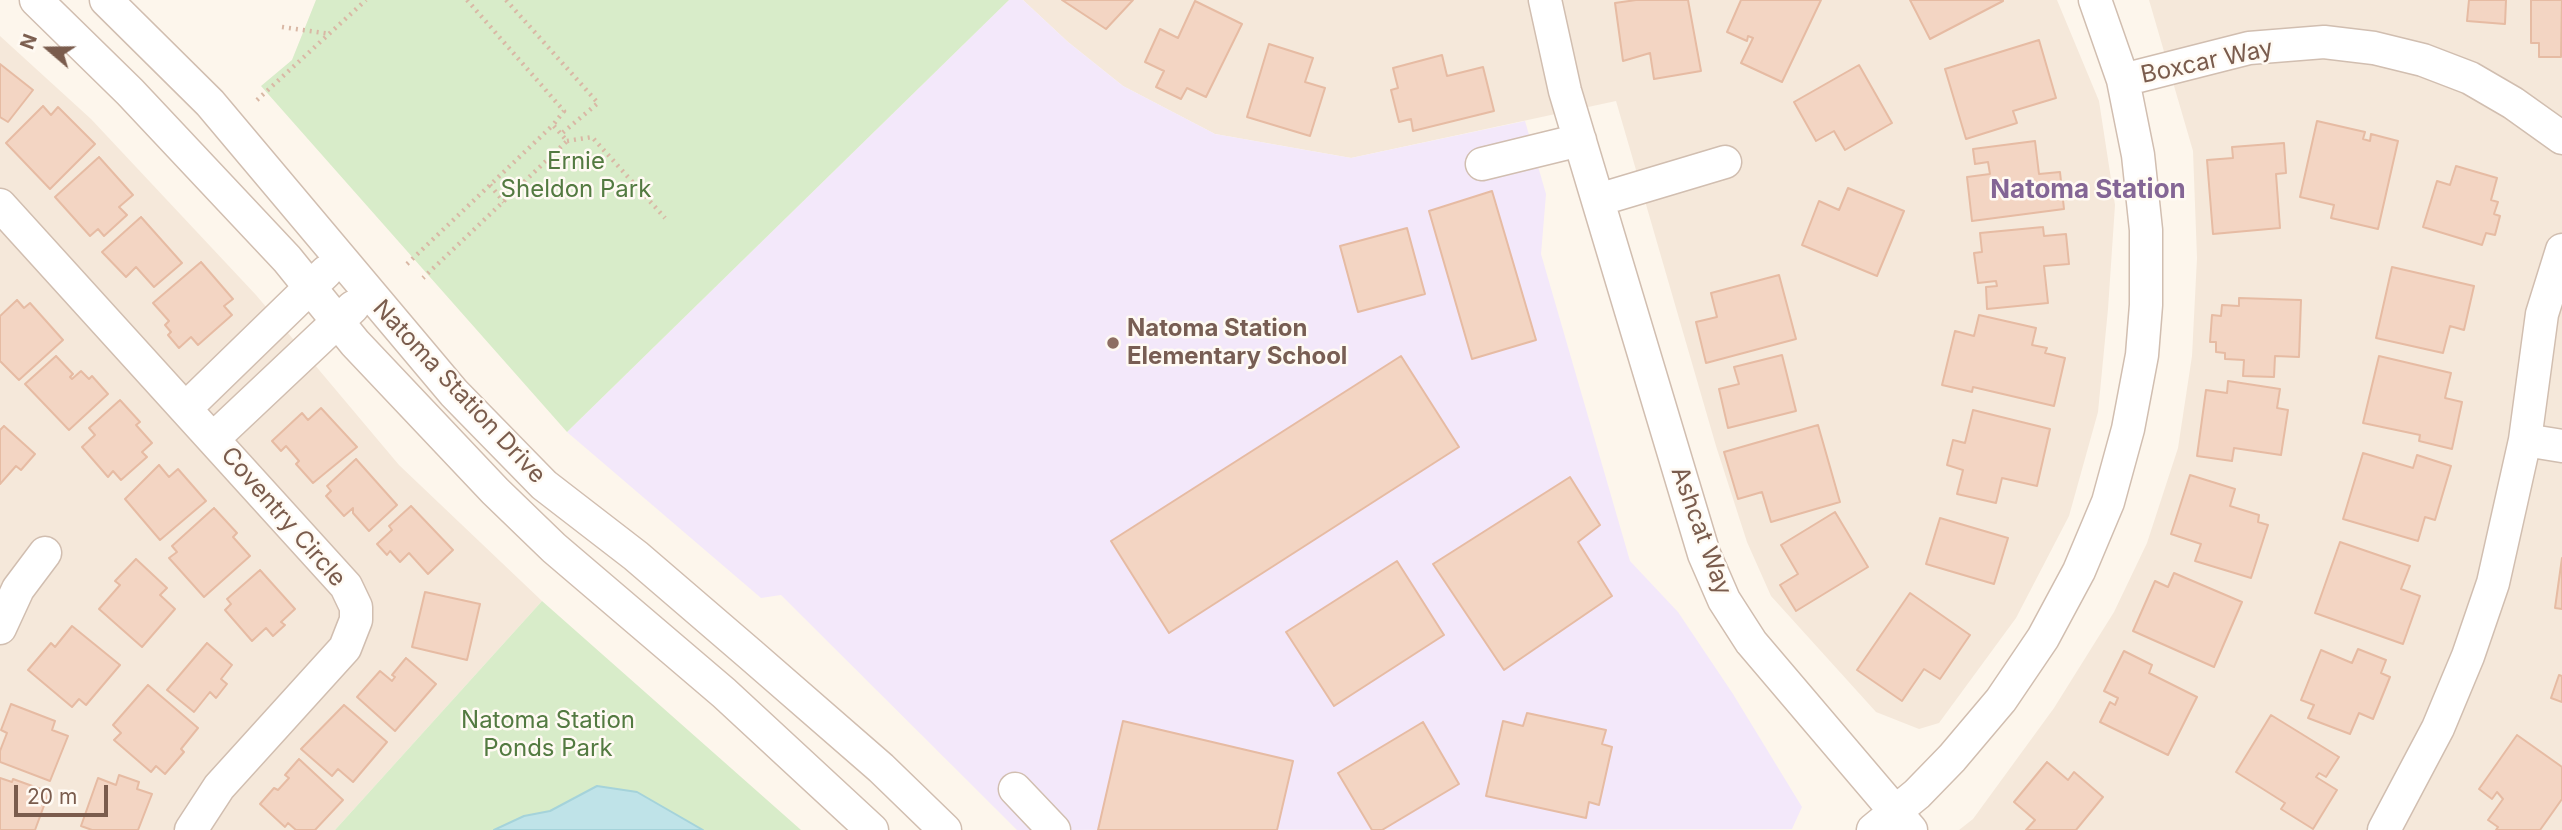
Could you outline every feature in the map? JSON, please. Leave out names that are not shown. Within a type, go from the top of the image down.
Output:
[{"type":"street","name":"Natoma Station Drive","points":[[36,0],[130,92],[311,287],[400,393],[544,538],[724,694],[872,830]]},
{"type":"street","name":"Natoma Station Drive","points":[[106,0],[209,103],[454,393],[544,485],[636,556],[750,653],[881,768],[945,830]]},
{"type":"street","name":"Ashcat Way","points":[[1545,0],[1580,140],[1704,554],[1724,600],[1751,642],[1894,824]]},
{"type":"street","points":[[1894,824],[2008,690],[2043,638],[2079,571],[2108,502],[2128,429],[2142,355],[2146,305],[2146,230],[2138,155],[2123,80],[2095,0]]},
{"type":"street","name":"Boxcar Way","points":[[2123,80],[2249,48],[2324,43],[2374,48],[2423,60],[2470,78],[2513,103],[2562,138]]},
{"type":"street","points":[[1482,164],[1580,140]]},
{"type":"street","points":[[1598,200],[1725,162]]},
{"type":"street","name":"Coventry Circle","points":[[0,205],[346,586],[356,607],[356,620],[345,648],[219,787],[191,830]]},
{"type":"street","points":[[2384,830],[2438,728],[2468,656],[2502,545],[2525,440],[2542,314],[2562,250]]},
{"type":"street","points":[[186,408],[339,259]]},
{"type":"street","name":"Coventry Circle","points":[[214,438],[368,293]]},
{"type":"street","points":[[250,345],[279,377]]},
{"type":"street","points":[[2525,440],[2562,446]]},
{"type":"street","points":[[0,628],[18,589],[46,552]]},
{"type":"street","points":[[1015,789],[1054,830]]},
{"type":"path","points":[[257,100],[366,0]]},
{"type":"path","points":[[407,264],[553,125],[564,111],[467,0]]},
{"type":"path","points":[[506,0],[598,103],[561,134]]},
{"type":"path","points":[[282,27],[330,34]]},
{"type":"path","points":[[553,125],[566,141]]},
{"type":"path","points":[[423,278],[566,141],[592,137],[665,218]]},
{"type":"path","points":[[490,185],[504,202]]},
{"type":"shaded area","name":"Natoma Station Elementary School","points":[[1009,0],[1023,0],[1068,42],[1123,86],[1215,134],[1351,158],[1525,121],[1546,194],[1541,254],[1630,561],[1678,612],[1733,694],[1802,807],[1792,829],[1017,830],[781,595],[761,598],[567,432]]},
{"type":"shaded area","points":[[1023,0],[2057,0],[2099,101],[2115,205],[2098,412],[2069,516],[2016,618],[1939,723],[1919,729],[1876,712],[1771,596],[1747,542],[1716,446],[1616,101],[1351,158],[1215,134],[1123,86],[1068,42]]},
{"type":"shaded area","points":[[2149,0],[2562,0],[2562,830],[1959,830],[1973,819],[2054,708],[2114,612],[2147,543],[2178,448],[2192,356],[2197,258],[2193,151]]},
{"type":"shaded area","points":[[0,36],[91,119],[256,295],[399,465],[542,601],[335,830],[0,830]]},
{"type":"green space","name":"Ernie Sheldon Park","points":[[316,0],[1009,0],[567,432],[261,86],[292,60]]},
{"type":"green space","name":"Natoma Station Ponds Park","points":[[542,601],[801,830],[335,830]]},
{"type":"water","points":[[597,786],[637,792],[703,830],[494,830],[524,816],[550,811]]},
{"type":"building","points":[[1062,0],[1133,0],[1106,29]]},
{"type":"building","points":[[1636,0],[1688,0],[1701,71],[1654,79],[1650,53],[1623,61],[1615,3]]},
{"type":"building","points":[[1741,0],[1821,0],[1782,82],[1741,63],[1753,38],[1748,36],[1747,41],[1727,32]]},
{"type":"building","points":[[1910,0],[2003,0],[2003,1],[1930,39]]},
{"type":"building","points":[[2469,0],[2506,0],[2505,24],[2467,21]]},
{"type":"building","points":[[2531,0],[2562,0],[2561,57],[2539,57],[2539,43],[2531,43]]},
{"type":"building","points":[[1195,1],[1242,24],[1206,97],[1187,88],[1181,99],[1156,87],[1164,71],[1145,62],[1160,29],[1178,38]]},
{"type":"building","points":[[2039,40],[2056,98],[2013,111],[2017,123],[1966,139],[1945,69]]},
{"type":"building","points":[[1269,44],[1313,58],[1305,82],[1325,88],[1310,136],[1247,117]]},
{"type":"building","points":[[1442,55],[1447,76],[1483,67],[1494,111],[1413,131],[1411,119],[1399,122],[1391,90],[1398,88],[1393,68]]},
{"type":"building","points":[[0,64],[33,90],[8,122],[0,117]]},
{"type":"building","points":[[1859,65],[1892,123],[1845,150],[1834,131],[1816,141],[1794,102]]},
{"type":"building","points":[[43,106],[51,115],[58,107],[95,144],[50,189],[6,143]]},
{"type":"building","points":[[2317,121],[2365,132],[2363,139],[2370,141],[2371,134],[2398,141],[2378,229],[2331,218],[2334,205],[2300,197]]},
{"type":"building","points":[[2035,141],[2039,174],[2060,172],[2064,209],[1972,221],[1967,177],[1990,174],[1988,162],[1975,164],[1973,149]]},
{"type":"building","points":[[2284,143],[2286,173],[2276,174],[2280,228],[2213,234],[2207,160],[2233,158],[2232,147]]},
{"type":"building","points":[[99,157],[133,195],[119,207],[127,215],[104,236],[98,229],[90,236],[55,197]]},
{"type":"building","points":[[2456,166],[2497,178],[2491,200],[2498,202],[2494,214],[2500,216],[2495,235],[2486,233],[2482,245],[2423,227],[2437,181],[2450,185]]},
{"type":"building","points":[[1848,188],[1904,211],[1877,276],[1802,245],[1819,201],[1839,210]]},
{"type":"building","points":[[1492,191],[1536,340],[1472,359],[1429,211]]},
{"type":"building","points":[[141,217],[182,263],[154,287],[136,267],[126,277],[102,252]]},
{"type":"building","points":[[2043,227],[2044,236],[2066,234],[2069,264],[2044,266],[2048,303],[1987,309],[1986,287],[1997,286],[1996,281],[1978,283],[1974,253],[1982,252],[1980,233]]},
{"type":"building","points":[[1407,228],[1425,294],[1358,312],[1340,246]]},
{"type":"building","points":[[201,262],[233,299],[224,306],[232,315],[198,345],[191,337],[179,348],[168,335],[171,332],[165,325],[169,321],[153,303]]},
{"type":"building","points":[[2392,267],[2474,286],[2464,330],[2450,326],[2443,353],[2376,338]]},
{"type":"building","points":[[1779,275],[1796,339],[1706,363],[1696,322],[1717,317],[1711,293]]},
{"type":"building","points":[[2239,298],[2301,300],[2299,357],[2275,356],[2274,377],[2243,376],[2244,360],[2225,359],[2225,353],[2216,352],[2216,342],[2210,342],[2212,315],[2221,316],[2222,305],[2239,306]]},
{"type":"building","points":[[17,300],[24,308],[30,303],[63,340],[19,380],[0,361],[0,316]]},
{"type":"building","points":[[1979,315],[2036,328],[2032,345],[2047,348],[2045,353],[2065,358],[2054,406],[1973,387],[1972,392],[1942,385],[1955,331],[1974,336]]},
{"type":"building","points":[[1782,355],[1796,411],[1728,428],[1719,389],[1739,384],[1734,367]]},
{"type":"building","points":[[56,356],[73,374],[70,377],[72,379],[81,371],[89,379],[92,376],[108,394],[69,430],[25,384]]},
{"type":"building","points":[[1401,356],[1459,447],[1169,633],[1111,541]]},
{"type":"building","points":[[2379,356],[2451,373],[2445,398],[2462,402],[2452,449],[2419,441],[2420,435],[2363,423]]},
{"type":"building","points":[[2228,381],[2280,389],[2277,408],[2288,410],[2281,455],[2234,448],[2232,461],[2197,456],[2206,390],[2227,393]]},
{"type":"building","points":[[120,400],[140,422],[136,425],[152,443],[142,452],[147,457],[121,480],[113,471],[108,477],[82,447],[95,435],[89,428]]},
{"type":"building","points":[[321,408],[357,447],[313,483],[296,464],[299,461],[286,446],[281,451],[272,441],[302,413],[308,420]]},
{"type":"building","points":[[1973,410],[2050,429],[2037,486],[2002,478],[1996,503],[1957,494],[1963,470],[1947,465],[1953,440],[1965,443]]},
{"type":"building","points":[[1818,425],[1840,502],[1771,522],[1762,492],[1738,499],[1724,452]]},
{"type":"building","points":[[4,426],[35,454],[21,470],[16,466],[0,484],[0,430]]},
{"type":"building","points":[[2363,453],[2413,468],[2417,455],[2451,466],[2435,520],[2425,517],[2418,541],[2343,519]]},
{"type":"building","points":[[356,459],[397,505],[369,531],[353,513],[353,508],[344,516],[326,496],[331,491],[327,486]]},
{"type":"building","points":[[159,465],[169,477],[178,469],[206,501],[160,540],[125,499]]},
{"type":"building","points":[[2190,475],[2235,489],[2230,506],[2259,515],[2258,522],[2268,525],[2251,578],[2195,561],[2201,544],[2171,534]]},
{"type":"building","points":[[1570,477],[1600,525],[1578,542],[1612,596],[1504,670],[1433,564]]},
{"type":"building","points":[[411,506],[453,550],[428,574],[409,553],[400,562],[390,551],[387,555],[377,544],[392,530],[389,526]]},
{"type":"building","points":[[214,508],[237,533],[233,537],[250,556],[204,597],[169,558],[177,552],[172,546]]},
{"type":"building","points":[[1835,512],[1868,567],[1796,611],[1780,585],[1798,574],[1781,545]]},
{"type":"building","points":[[1940,518],[2008,538],[1994,584],[1926,564]]},
{"type":"building","points":[[2340,542],[2410,566],[2401,589],[2420,596],[2403,644],[2315,613]]},
{"type":"building","points":[[2562,558],[2562,609],[2555,608]]},
{"type":"building","points":[[136,559],[167,588],[160,595],[175,609],[142,647],[99,609],[120,585],[115,581]]},
{"type":"building","points":[[1397,561],[1444,635],[1334,706],[1286,632]]},
{"type":"building","points":[[260,570],[295,609],[281,622],[285,625],[273,636],[266,628],[252,641],[225,610],[231,604],[227,599]]},
{"type":"building","points":[[2174,573],[2242,602],[2214,667],[2133,631],[2155,581],[2168,587]]},
{"type":"building","points":[[425,592],[480,604],[467,660],[412,647]]},
{"type":"building","points":[[1910,593],[1970,635],[1940,679],[1924,669],[1902,701],[1857,670]]},
{"type":"building","points":[[72,626],[120,665],[86,705],[79,699],[72,707],[28,670],[51,643],[55,647]]},
{"type":"building","points":[[207,643],[232,665],[221,679],[227,684],[216,698],[210,692],[194,712],[167,690]]},
{"type":"building","points":[[2358,649],[2386,660],[2381,673],[2390,677],[2373,719],[2359,713],[2350,734],[2308,718],[2314,705],[2301,700],[2321,650],[2352,663]]},
{"type":"building","points":[[2124,651],[2152,665],[2149,673],[2197,697],[2168,755],[2100,722],[2110,702],[2115,705],[2118,698],[2104,691]]},
{"type":"building","points":[[406,658],[436,684],[395,731],[357,697],[380,671],[392,681],[395,677],[392,675]]},
{"type":"building","points":[[2559,675],[2562,676],[2562,702],[2551,698]]},
{"type":"building","points":[[148,685],[198,728],[181,749],[184,752],[165,774],[156,766],[151,772],[114,740],[121,733],[113,725]]},
{"type":"building","points":[[11,704],[55,721],[52,730],[68,736],[50,781],[0,762],[0,751],[7,733],[1,730]]},
{"type":"building","points":[[344,705],[387,742],[353,782],[338,769],[332,776],[301,749]]},
{"type":"building","points":[[1527,713],[1606,730],[1602,744],[1612,747],[1599,805],[1589,802],[1586,818],[1486,796],[1503,721],[1523,726]]},
{"type":"building","points":[[2271,715],[2339,757],[2326,777],[2319,773],[2316,777],[2337,790],[2313,829],[2281,809],[2285,803],[2236,772]]},
{"type":"building","points":[[1123,721],[1293,761],[1277,830],[1098,830]]},
{"type":"building","points":[[1423,722],[1459,784],[1382,830],[1372,830],[1338,773]]},
{"type":"building","points":[[2517,735],[2562,767],[2562,799],[2540,830],[2496,830],[2498,827],[2488,820],[2503,799],[2497,792],[2492,799],[2479,789]]},
{"type":"building","points":[[299,759],[343,800],[315,830],[296,830],[288,823],[285,827],[260,804],[274,788],[278,790],[289,778],[285,775]]},
{"type":"building","points":[[2047,762],[2068,780],[2074,772],[2103,797],[2076,830],[2026,830],[2035,820],[2014,802]]},
{"type":"building","points":[[119,775],[139,782],[137,789],[152,794],[138,830],[92,830],[81,826],[98,778],[116,785]]},
{"type":"building","points":[[0,778],[12,782],[13,779],[49,792],[35,830],[0,830]]},
{"type":"place","name":"Natoma Station Elementary School","points":[[1113,343]]},
{"type":"district","name":"Natoma Station","points":[[2088,190]]}]
